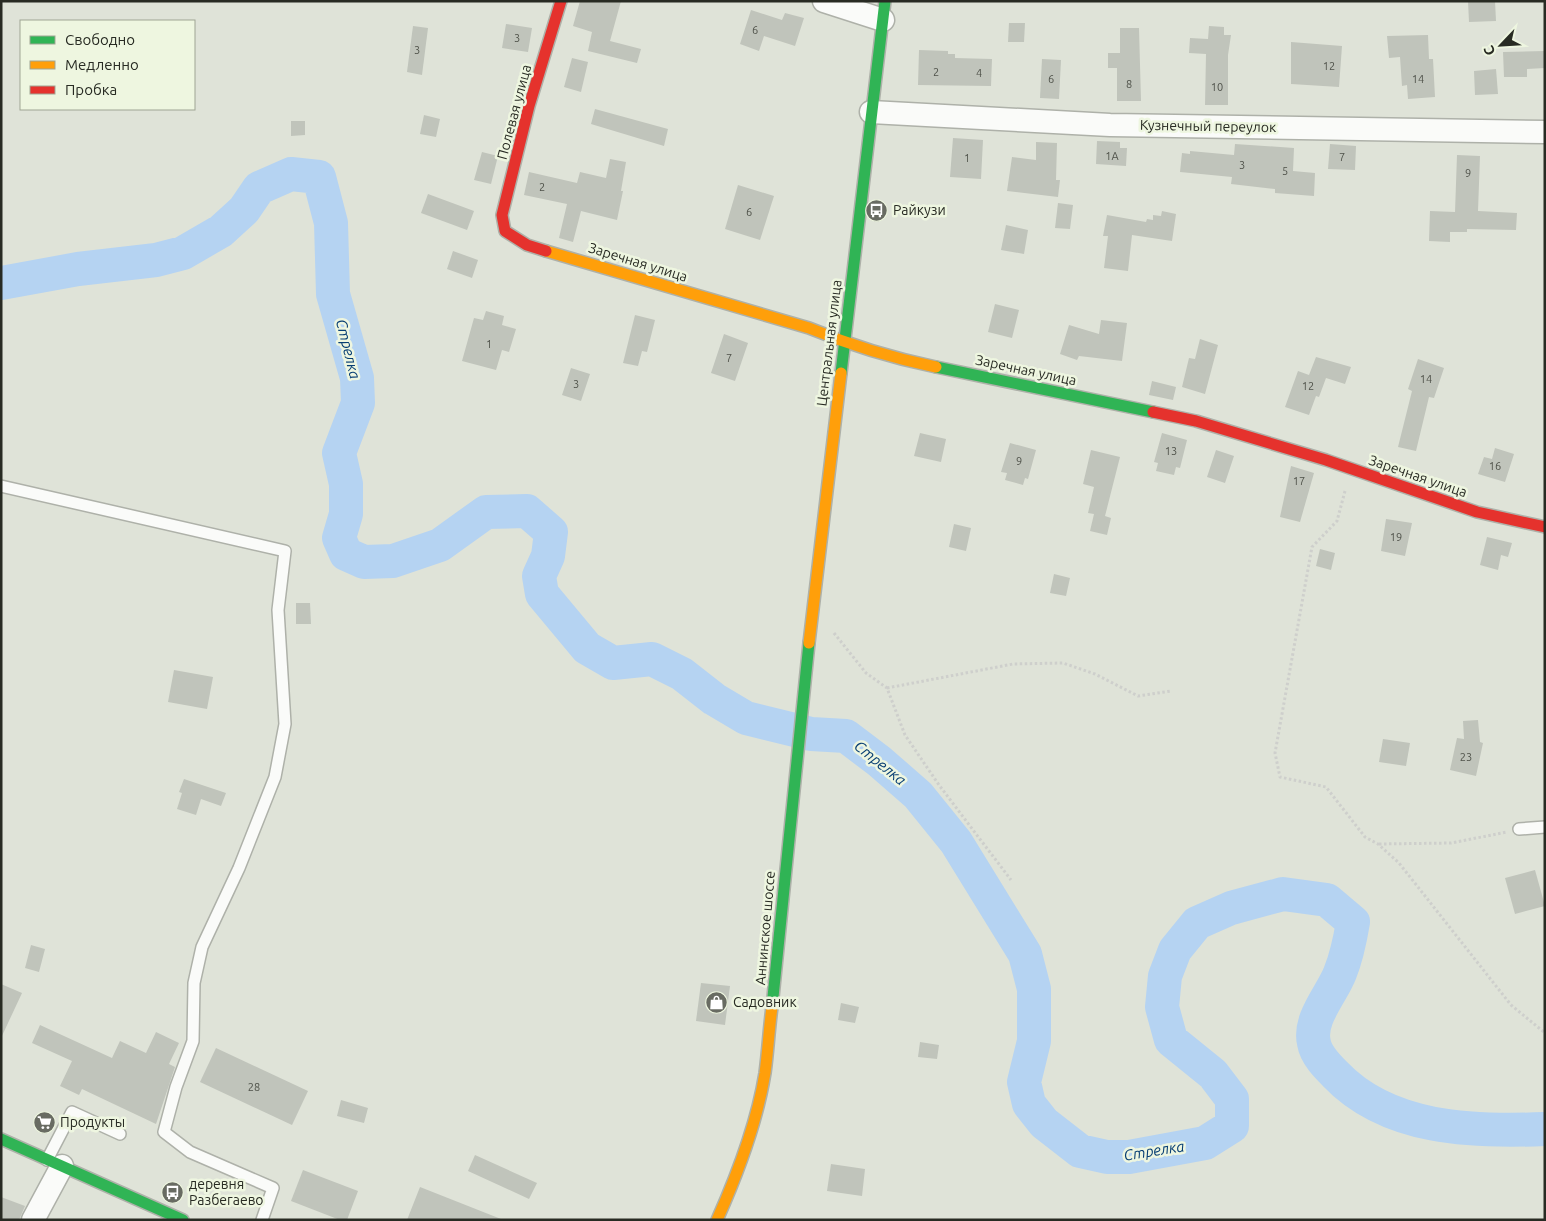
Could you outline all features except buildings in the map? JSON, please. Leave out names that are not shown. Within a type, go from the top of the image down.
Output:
[{"type":"main road","name":"Полевая улица","points":[[505,231],[502,215],[529,106],[561,1]]},
{"type":"main road","name":"Центральная улица","points":[[795,780],[804,688],[884,10]]},
{"type":"main road","name":"Заречная улица","points":[[505,231],[527,244],[809,328],[845,343],[897,359],[1196,421],[1351,468],[1477,512],[1545,527]]},
{"type":"main road","name":"Аннинское шоссе","points":[[717,1220],[741,1165],[757,1111],[765,1073],[795,780]]},
{"type":"main road","points":[[1,1138],[183,1220]]},
{"type":"street","points":[[824,1],[884,10]]},
{"type":"street","name":"Кузнечный переулок","points":[[871,112],[1110,125],[1545,132]]},
{"type":"street","points":[[33,1220],[54,1163]]},
{"type":"lane","points":[[1,486],[285,551],[278,610],[285,724],[275,777],[239,868],[202,947],[194,983],[193,1041],[176,1087],[164,1132],[190,1152],[273,1188],[262,1220]]},
{"type":"lane","points":[[1519,829],[1545,827]]},
{"type":"lane","points":[[54,1163],[72,1112],[120,1134]]},
{"type":"path","points":[[1351,468],[1337,521],[1312,547],[1275,752],[1280,777],[1326,787],[1365,837],[1378,844],[1399,864],[1511,1006],[1545,1033]]},
{"type":"path","points":[[833,631],[866,673],[887,688],[905,735],[1011,880]]},
{"type":"path","points":[[887,688],[1013,664],[1063,662],[1096,674],[1138,696],[1170,691]]},
{"type":"path","points":[[1378,844],[1451,843],[1519,829]]},
{"type":"waterway","name":"Стрелка","points":[[1,283],[78,269],[156,260],[183,253],[221,231],[244,210],[259,188],[291,174],[319,177],[331,223],[333,294],[357,378],[358,403],[339,453],[346,484],[346,514],[339,538],[346,554],[364,562],[393,561],[440,545],[486,512],[527,511],[551,532],[548,556],[539,576],[542,594],[587,648],[613,663],[652,659],[682,674],[714,699],[746,718],[811,734],[846,736],[879,761],[918,795],[956,842],[1025,954],[1034,989],[1034,1041],[1024,1082],[1029,1104],[1044,1123],[1080,1151],[1107,1157],[1129,1157],[1205,1143],[1232,1126],[1232,1099],[1213,1074],[1171,1040],[1162,1007],[1165,976],[1175,950],[1197,923],[1231,908],[1283,894],[1327,900],[1353,922],[1342,967],[1317,1016],[1313,1034],[1317,1052],[1322,1060],[1356,1093],[1380,1107],[1406,1117],[1433,1124],[1489,1130],[1545,1129]]},
{"type":"traffic: fast","points":[[841,373],[885,1]]},
{"type":"traffic: fast","points":[[936,367],[1153,412]]},
{"type":"traffic: fast","points":[[772,1007],[809,643]]},
{"type":"traffic: fast","points":[[1,1139],[183,1220]]},
{"type":"traffic: slow","points":[[546,251],[809,328],[903,360],[936,367]]},
{"type":"traffic: slow","points":[[809,643],[841,373]]},
{"type":"traffic: slow","points":[[717,1220],[739,1166],[762,1092],[772,1007]]},
{"type":"traffic: jam","points":[[546,251],[527,245],[505,231],[502,215],[529,106],[561,1]]},
{"type":"traffic: jam","points":[[1153,412],[1196,421],[1326,460],[1477,512],[1545,527]]},
{"type":"place","name":"Райкузи","points":[[877,210]]},
{"type":"place","name":"Садовник","points":[[717,1002]]},
{"type":"place","name":"Продукты","points":[[44,1122]]},
{"type":"place","name":"деревня Разбегаево","points":[[173,1192]]}]
